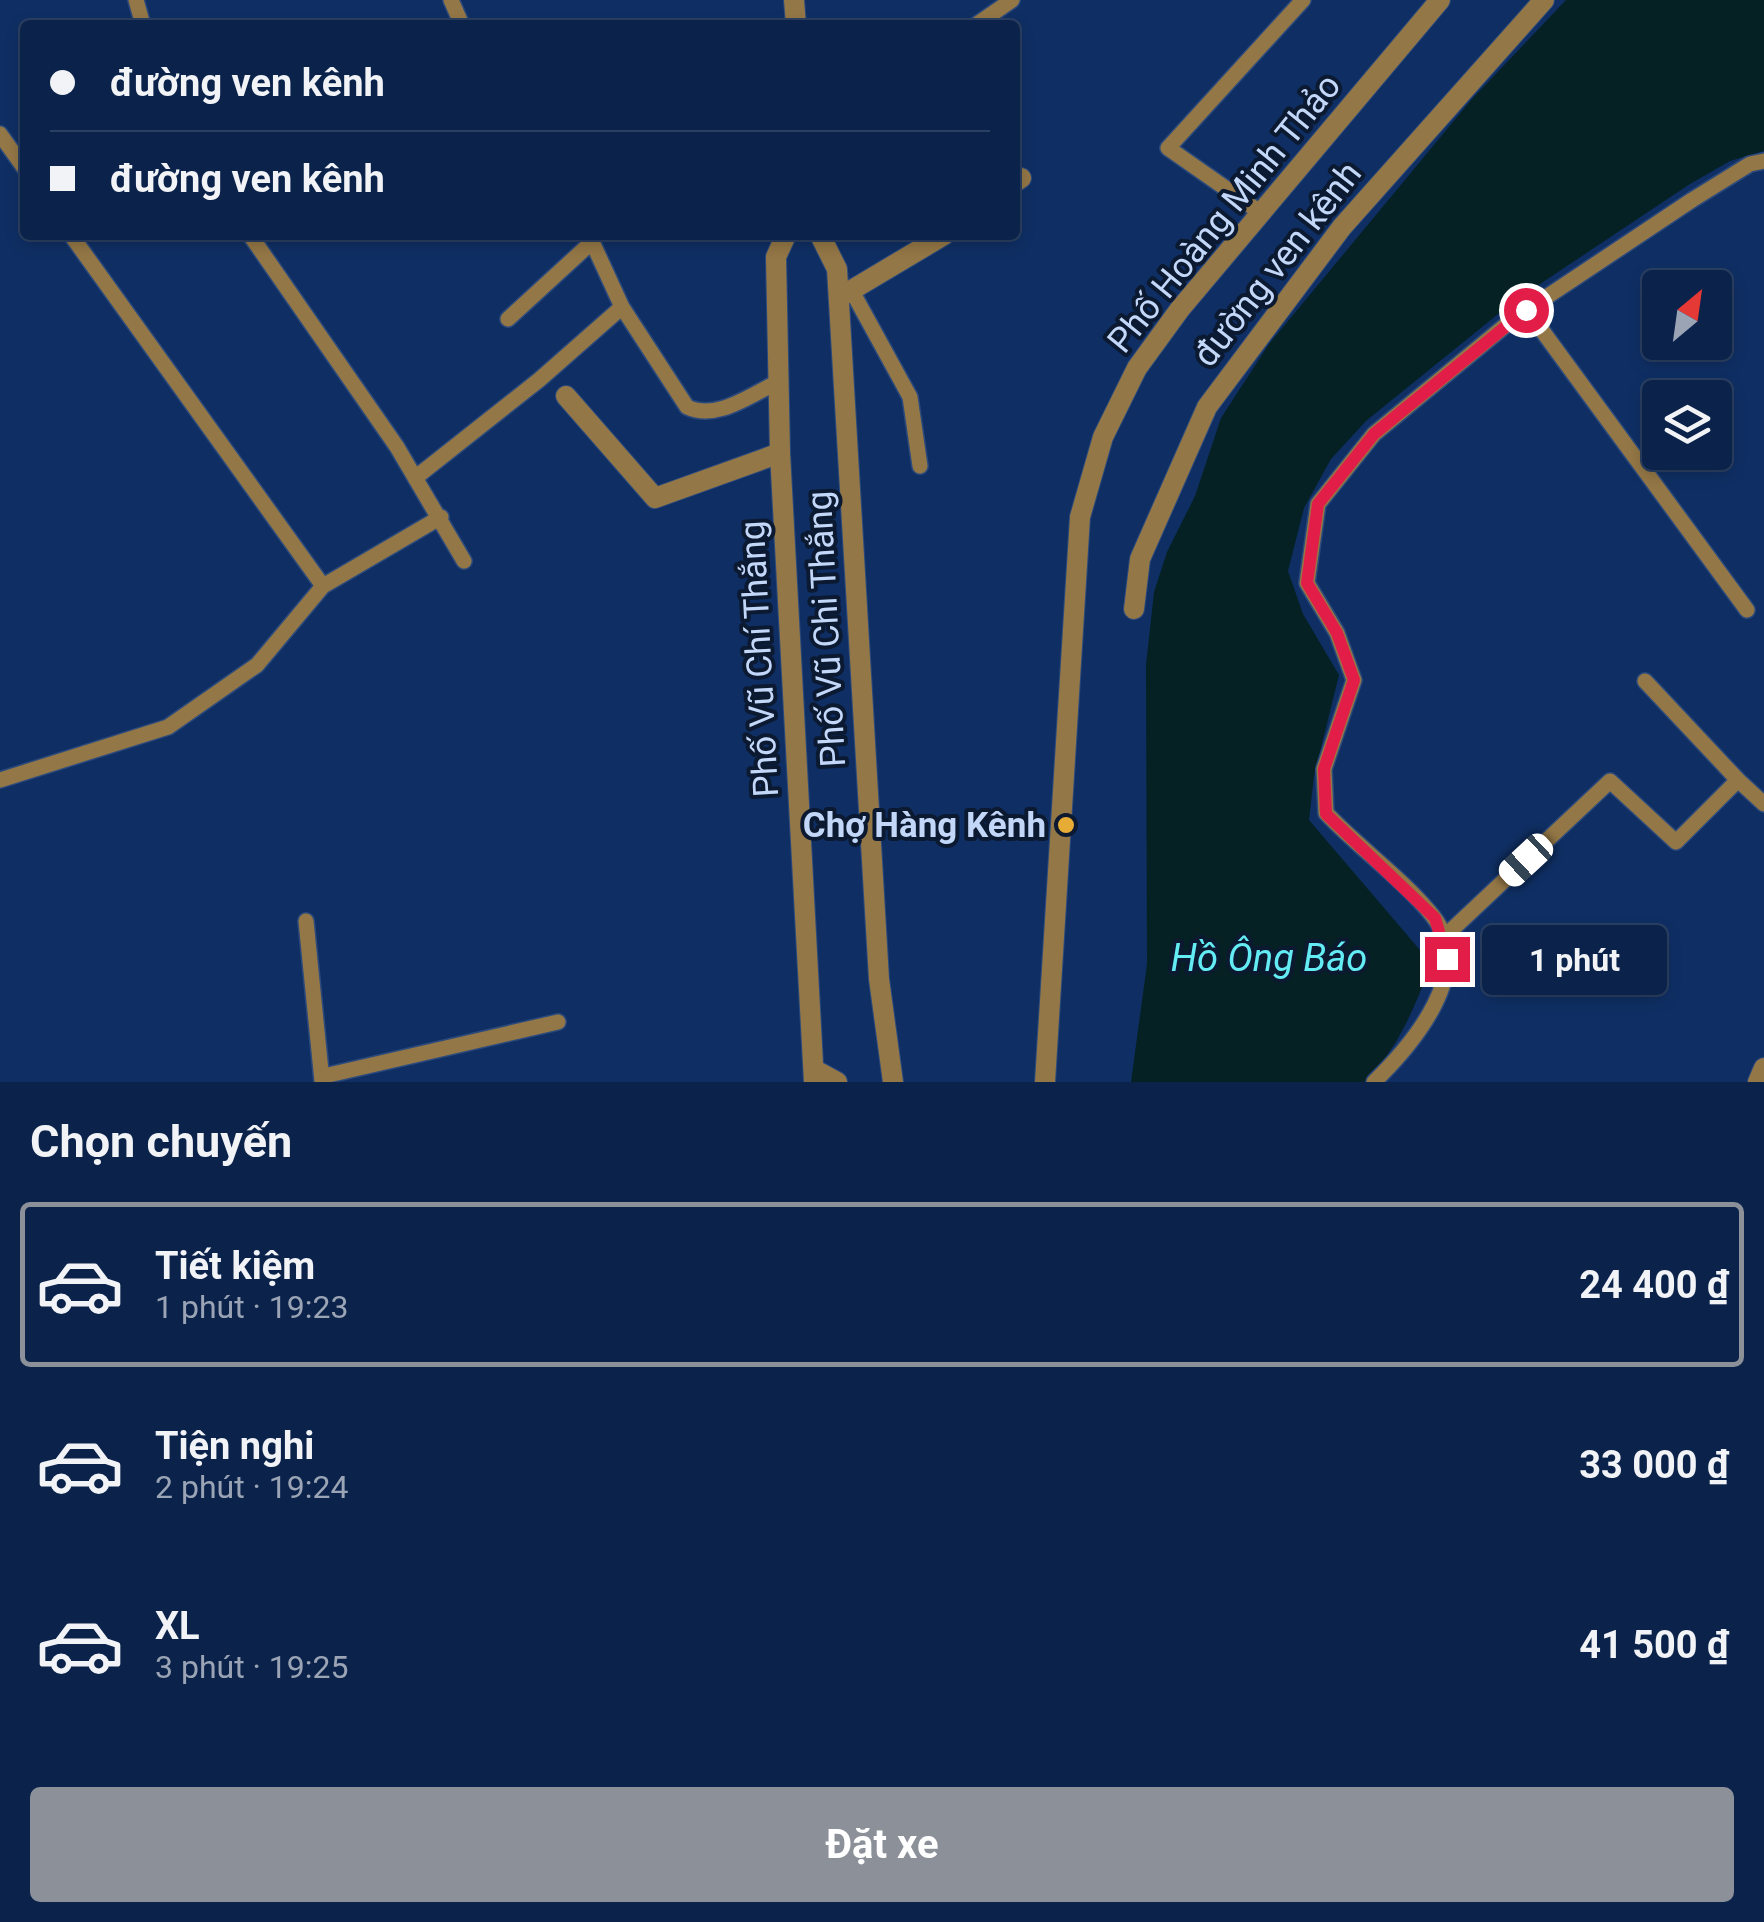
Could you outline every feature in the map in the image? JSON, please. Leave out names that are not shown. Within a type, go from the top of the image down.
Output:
[{"type":"street","name":"Phố Hoàng Minh Thảo","points":[[1045,1082],[1080,517],[1103,437],[1137,368],[1440,0]]},
{"type":"street","name":"đường ven kênh","points":[[1134,609],[1140,558],[1206,407],[1342,226],[1544,0]]},
{"type":"street","name":"Phố Vũ Chí Thắng","points":[[784,240],[776,257],[780,453],[814,1076]]},
{"type":"street","name":"Phố Vũ Chi Thắng","points":[[823,240],[846,295],[879,980],[893,1082]]},
{"type":"street","points":[[846,295],[936,240]]},
{"type":"street","points":[[566,396],[655,498],[780,453]]},
{"type":"street","points":[[1758,1082],[1764,1068]]},
{"type":"street","points":[[814,1076],[837,1082]]},
{"type":"lane","points":[[983,20],[1012,0]]},
{"type":"lane","points":[[1261,213],[1168,148],[1303,0]]},
{"type":"lane","points":[[0,134],[20,163]]},
{"type":"lane","points":[[1374,1082],[1400,1056],[1443,990],[1447,959],[1435,918],[1326,814],[1324,769],[1354,680],[1337,633],[1307,583],[1318,504],[1362,448],[1526,310],[1692,200],[1764,161]]},
{"type":"lane","points":[[75,240],[323,586]]},
{"type":"lane","points":[[253,240],[441,518],[464,561]]},
{"type":"lane","points":[[508,318],[589,240]]},
{"type":"lane","points":[[592,240],[622,307],[687,407],[703,414],[716,412],[778,382]]},
{"type":"lane","points":[[846,295],[910,397],[920,466]]},
{"type":"lane","points":[[414,478],[539,380],[622,307]]},
{"type":"lane","points":[[1526,310],[1746,610]]},
{"type":"lane","points":[[0,780],[168,728],[257,665],[323,586],[441,518]]},
{"type":"lane","points":[[1645,681],[1764,804]]},
{"type":"lane","points":[[1442,939],[1610,780],[1676,842],[1738,780]]},
{"type":"lane","points":[[306,921],[323,1079],[558,1022]]},
{"type":"water","name":"Hồ Ông Báo","points":[[1566,0],[1764,0],[1764,151],[1730,161],[1690,184],[1513,302],[1366,421],[1331,459],[1304,508],[1288,571],[1303,614],[1339,675],[1314,776],[1309,820],[1431,963],[1412,1011],[1387,1055],[1365,1082],[1131,1082],[1147,964],[1146,665],[1154,592],[1167,552],[1195,496],[1221,418],[1269,344],[1472,99]]},
{"type":"place","name":"Chợ Hàng Kênh","points":[[1066,825]]},
{"type":"route","points":[[1447,959],[1435,918],[1326,814],[1324,769],[1354,680],[1337,633],[1307,583],[1318,504],[1374,434],[1526,310]]}]
